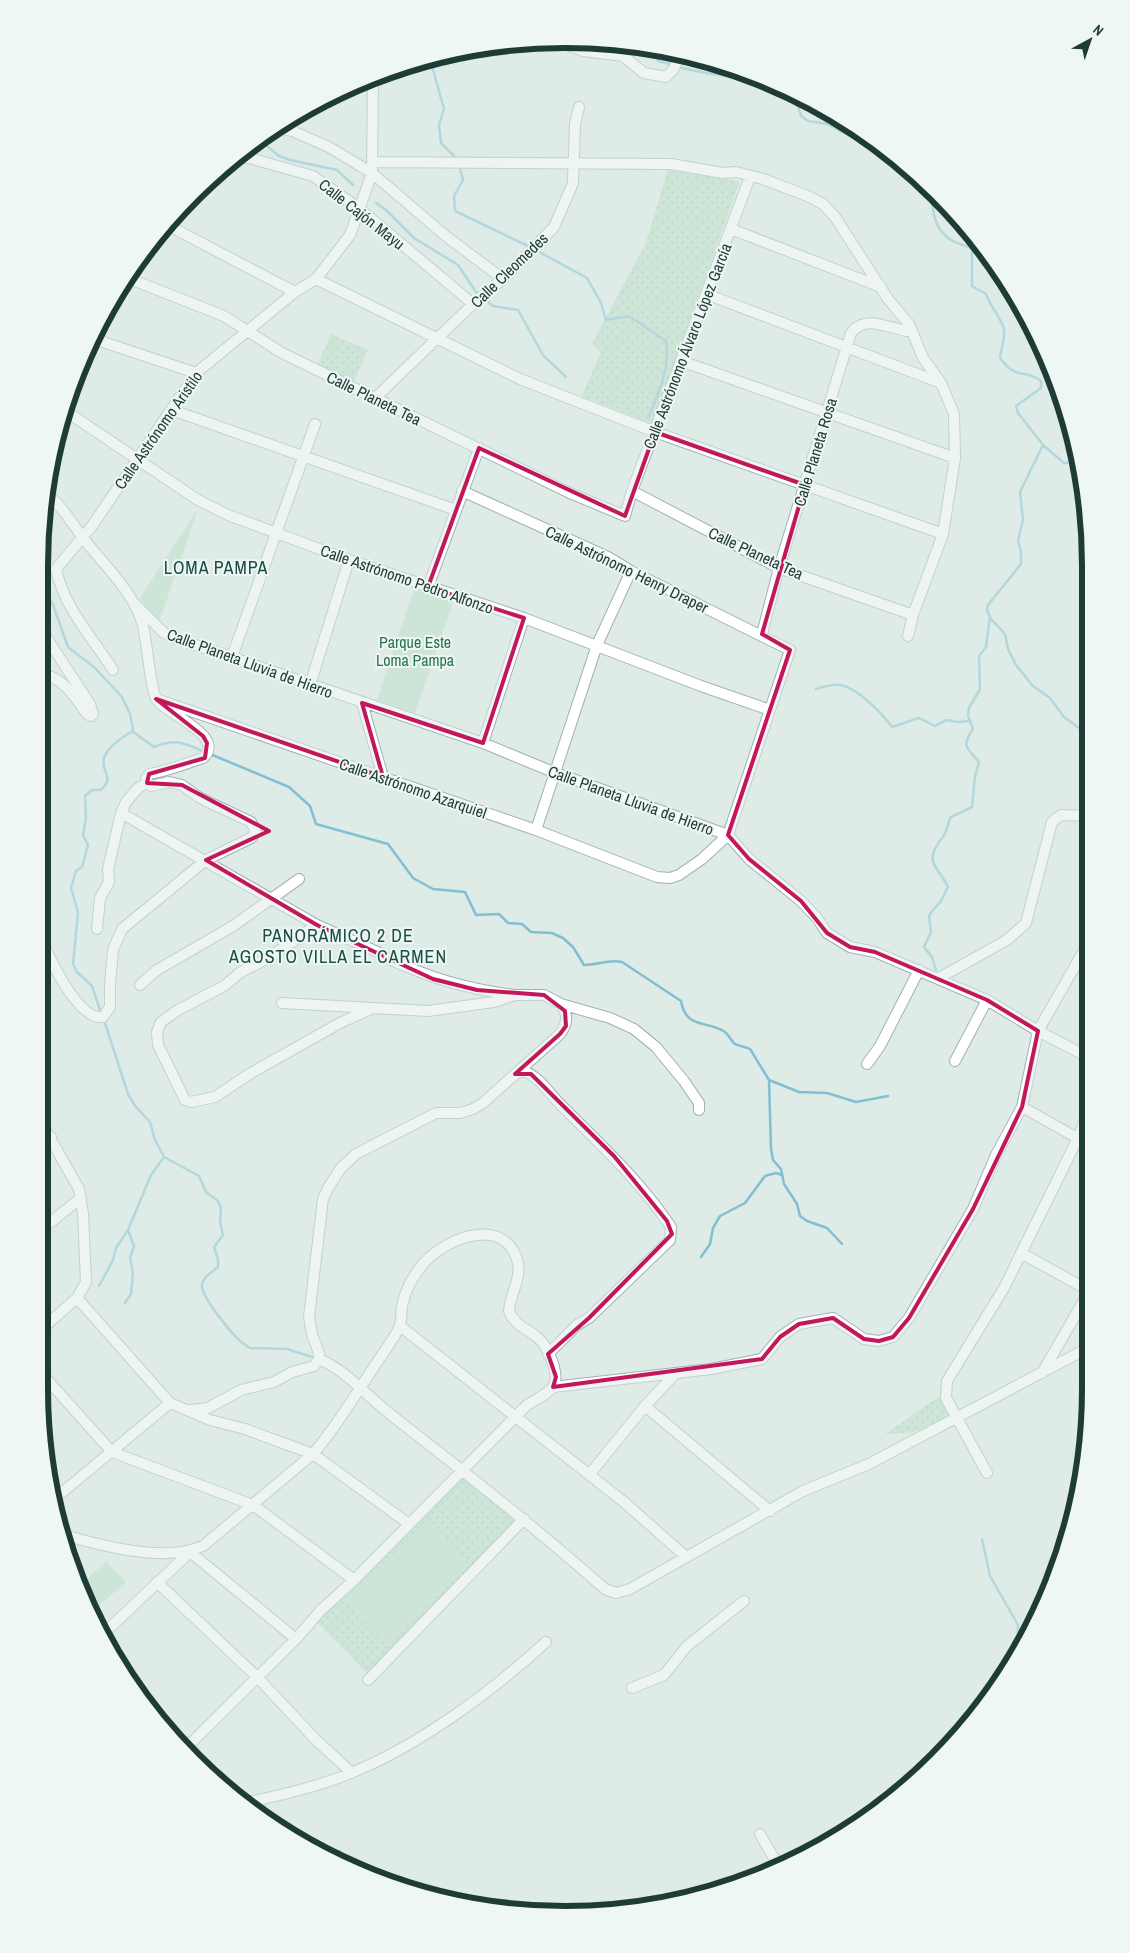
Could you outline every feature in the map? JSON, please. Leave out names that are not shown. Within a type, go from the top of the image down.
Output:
[{"type":"street","points":[[576,48],[583,51],[623,56],[644,72],[666,76],[673,70],[678,60]]},
{"type":"street","name":"Calle Astrónomo Aristilo","points":[[113,670],[95,640],[79,624],[58,582],[56,569],[92,526],[135,460],[172,410],[196,373],[245,331],[316,278],[350,235],[372,173],[373,85]]},
{"type":"street","name":"Calle Cleomedes","points":[[374,399],[472,304],[503,279],[554,227],[568,199],[573,183],[576,124],[579,107]]},
{"type":"street","points":[[292,125],[292,131]]},
{"type":"street","points":[[286,130],[330,147],[372,173],[447,237],[503,279]]},
{"type":"street","name":"Calle Cajón Mayu","points":[[245,158],[313,176],[360,209],[472,304]]},
{"type":"street","points":[[372,162],[671,164],[723,173],[736,172],[762,179],[824,204],[835,217],[880,287],[911,328],[923,358],[942,383],[954,414],[955,458],[944,534],[913,615],[908,636]]},
{"type":"street","name":"Calle Astrónomo Álvaro López García","points":[[625,516],[632,491],[750,177]]},
{"type":"street","points":[[173,228],[295,292]]},
{"type":"street","points":[[731,229],[880,287]]},
{"type":"street","points":[[316,278],[520,379],[655,432],[944,534]]},
{"type":"street","name":"Calle Planeta Tea","points":[[133,280],[224,316],[282,354],[572,494],[625,516]]},
{"type":"street","points":[[706,294],[942,383]]},
{"type":"street","name":"Calle Planeta Rosa","points":[[762,634],[778,568],[851,333],[856,326],[864,323],[874,323],[907,331],[911,328]]},
{"type":"street","points":[[99,341],[196,373]]},
{"type":"street","points":[[681,362],[955,458]]},
{"type":"street","points":[[172,410],[456,510]]},
{"type":"street","name":"Calle Astrónomo Pedro Alfonzo","points":[[70,414],[135,460],[198,500],[276,534],[524,618],[701,686],[770,710]]},
{"type":"street","points":[[232,657],[315,424]]},
{"type":"street","points":[[428,586],[479,448]]},
{"type":"street","name":"Calle Planeta Tea","points":[[632,491],[778,568],[913,615]]},
{"type":"street","name":"Calle Astrónomo Henry Draper","points":[[462,492],[608,557],[631,571],[762,634],[790,650],[770,710]]},
{"type":"street","name":"Calle Planeta Lluvia de Hierro","points":[[52,498],[64,509],[82,536],[136,605],[164,634],[483,743],[553,772],[728,835],[750,859],[801,901],[817,918],[827,933],[850,946],[875,952],[987,1000],[1038,1031],[1082,1054]]},
{"type":"street","points":[[310,685],[349,560]]},
{"type":"street","points":[[536,830],[553,772],[597,645],[631,571]]},
{"type":"street","points":[[136,605],[146,639],[156,699],[165,708],[196,729],[207,743],[208,750],[202,758],[186,762],[170,770],[149,774],[146,779],[147,783]]},
{"type":"street","points":[[483,743],[524,618]]},
{"type":"street","points":[[48,640],[90,704],[93,714],[90,716],[87,714],[70,691],[59,681],[48,675]]},
{"type":"street","name":"Calle Astrónomo Azarquiel","points":[[156,699],[536,830],[657,877],[670,878],[689,869],[728,835]]},
{"type":"street","points":[[362,703],[383,777]]},
{"type":"street","points":[[728,835],[770,710]]},
{"type":"street","points":[[48,953],[56,971],[79,1004],[94,1016],[103,1017],[110,1006],[110,971],[119,934],[127,924],[206,860],[251,838],[256,832],[255,826],[251,822],[200,798],[182,785],[169,782],[151,786],[147,783]]},
{"type":"street","points":[[97,930],[100,898],[109,882],[108,869],[121,813],[126,802],[138,788],[147,783]]},
{"type":"street","points":[[121,813],[317,924],[356,944],[376,950],[384,958],[433,979],[477,990],[515,995],[544,995],[560,1004],[615,1020],[646,1038],[684,1081],[699,1103],[699,1110]]},
{"type":"street","points":[[939,978],[1007,940],[1026,923],[1052,822],[1061,815],[1082,816]]},
{"type":"street","points":[[140,984],[148,976],[214,939],[299,879]]},
{"type":"street","points":[[317,924],[270,957],[241,972],[224,986],[178,1010],[161,1022],[157,1032],[158,1045],[185,1100],[191,1102],[215,1097],[251,1073],[340,1023],[370,1009]]},
{"type":"street","points":[[190,1744],[296,1639],[321,1610],[354,1580],[528,1405],[553,1387],[676,1373],[762,1359],[780,1337],[799,1324],[824,1319],[833,1318],[864,1339],[879,1341],[893,1337],[909,1318],[973,1209],[996,1155],[1022,1107],[1038,1031],[1082,954]]},
{"type":"street","points":[[867,1064],[880,1046],[919,970]]},
{"type":"street","points":[[282,1003],[357,1006],[370,1009],[441,1010],[494,1002],[515,995]]},
{"type":"street","points":[[955,1061],[987,1000]]},
{"type":"street","points":[[560,1004],[567,1018],[566,1026],[560,1034],[516,1074],[473,1109],[460,1113],[436,1113],[356,1154],[334,1178],[323,1200],[309,1326],[319,1359],[336,1368],[610,1592],[623,1592],[684,1556],[770,1511],[802,1491],[869,1464],[1082,1352]]},
{"type":"street","points":[[516,1074],[524,1071],[539,1080],[595,1141],[614,1156],[671,1227],[670,1240],[589,1318],[577,1325],[548,1354]]},
{"type":"street","points":[[1022,1107],[1082,1140]]},
{"type":"street","points":[[987,1473],[946,1398],[947,1380],[1004,1288],[1082,1128]]},
{"type":"street","points":[[48,1133],[79,1189],[86,1282],[78,1298],[48,1324]]},
{"type":"street","points":[[48,1140],[51,1137]]},
{"type":"street","points":[[48,1224],[81,1198]]},
{"type":"street","points":[[108,1630],[190,1552],[203,1546],[313,1454],[348,1409],[400,1326],[404,1298],[412,1279],[430,1257],[446,1244],[476,1234],[491,1235],[508,1246],[517,1259],[518,1277],[510,1304],[511,1317],[538,1337],[548,1354],[556,1378],[553,1387]]},
{"type":"street","points":[[1021,1253],[1082,1287]]},
{"type":"street","points":[[78,1298],[170,1403],[210,1420],[245,1429],[313,1454],[409,1524]]},
{"type":"street","points":[[1042,1374],[1082,1305]]},
{"type":"street","points":[[400,1326],[517,1416],[624,1502],[684,1556]]},
{"type":"street","points":[[190,1410],[208,1408],[241,1390],[274,1382],[292,1372],[314,1366],[319,1359]]},
{"type":"street","points":[[589,1475],[645,1406],[676,1373]]},
{"type":"street","points":[[48,1380],[112,1452],[253,1505],[354,1580]]},
{"type":"street","points":[[59,1495],[170,1403]]},
{"type":"street","points":[[645,1406],[770,1511]]},
{"type":"street","points":[[368,1680],[524,1520]]},
{"type":"street","points":[[70,1536],[89,1542],[157,1553],[190,1552],[296,1639]]},
{"type":"street","points":[[157,1582],[257,1677],[316,1740],[352,1773]]},
{"type":"street","points":[[632,1688],[664,1675],[687,1646],[744,1601]]},
{"type":"street","points":[[253,1801],[294,1793],[352,1773],[421,1736],[502,1680],[546,1642]]},
{"type":"street","points":[[760,1834],[775,1860]]},
{"type":"highlighted area","points":[[655,432],[805,485],[762,634],[790,650],[728,835],[749,859],[801,901],[827,933],[850,947],[875,952],[987,1000],[1038,1031],[1022,1107],[973,1209],[909,1318],[893,1337],[879,1341],[864,1339],[833,1318],[799,1324],[780,1337],[762,1359],[553,1387],[556,1377],[548,1354],[589,1318],[672,1234],[667,1221],[614,1156],[531,1074],[515,1074],[560,1034],[566,1026],[565,1011],[544,995],[477,990],[433,979],[317,925],[206,860],[269,831],[182,785],[147,783],[149,774],[205,758],[207,743],[203,736],[156,699],[383,777],[362,703],[483,743],[524,618],[428,587],[479,448],[625,516]]},
{"type":"green space","points":[[668,170],[740,181],[652,424],[582,396],[601,352],[592,344],[646,243]]},
{"type":"green space","points":[[331,334],[368,350],[354,381],[318,365]]},
{"type":"green space","points":[[198,509],[159,622],[140,598]]},
{"type":"green space","name":"Parque Este Loma Pampa","points":[[414,589],[453,602],[415,713],[377,700]]},
{"type":"green space","points":[[940,1396],[951,1403],[950,1416],[914,1432],[885,1434]]},
{"type":"green space","points":[[465,1477],[518,1521],[371,1673],[366,1672],[318,1623],[318,1620]]},
{"type":"green space","points":[[429,1521],[469,1566],[387,1645],[345,1599]]},
{"type":"green space","points":[[106,1562],[126,1582],[97,1608],[85,1581]]},
{"type":"waterway","points":[[657,56],[658,61],[674,65]]},
{"type":"waterway","points":[[431,65],[444,109],[439,125],[441,143],[457,159]]},
{"type":"waterway","points":[[679,67],[735,76]]},
{"type":"waterway","points":[[797,103],[801,116],[808,121],[827,124],[862,141]]},
{"type":"waterway","points":[[263,145],[267,146],[279,156],[290,160],[337,170],[353,185]]},
{"type":"waterway","points":[[459,164],[463,180],[454,196],[455,211],[530,247]]},
{"type":"waterway","points":[[932,200],[935,218],[942,233],[957,243],[967,246]]},
{"type":"waterway","points":[[376,203],[386,210],[414,238],[458,265],[476,292]]},
{"type":"waterway","points":[[966,246],[972,249],[972,286],[986,294],[1003,326],[1004,337],[1000,358],[1012,370],[1030,375],[1041,381],[1041,388],[1016,406],[1018,413],[1043,445],[1020,492],[1023,520],[1018,541],[1021,552],[1021,564],[988,605],[987,610],[991,619],[1005,634],[1008,649],[1016,665],[1033,686],[1050,698],[1064,717],[1082,730]]},
{"type":"waterway","points":[[534,249],[587,278],[601,303],[606,320],[629,316],[666,341],[665,371],[660,390],[648,418]]},
{"type":"waterway","points":[[487,301],[493,306],[518,310],[543,355],[566,377]]},
{"type":"waterway","points":[[1043,445],[1064,463],[1073,462]]},
{"type":"waterway","points":[[48,597],[53,605],[68,647],[95,668],[122,697],[130,714],[132,731],[154,747],[174,742],[205,752]]},
{"type":"waterway","points":[[936,970],[932,957],[924,947],[931,932],[929,915],[941,901],[948,887],[932,858],[951,817],[972,807],[975,777],[979,762],[966,744],[973,729],[968,716],[969,708],[980,689],[979,656],[986,647],[990,616]]},
{"type":"waterway","points":[[816,689],[840,685],[853,690],[861,695],[892,727],[919,718],[935,726],[946,720],[957,722],[971,721]]},
{"type":"waterway","points":[[101,1013],[92,986],[77,972],[73,964],[78,912],[71,888],[76,871],[82,867],[88,845],[83,835],[86,818],[85,796],[92,790],[101,790],[105,785],[107,778],[103,763],[104,758],[116,743],[132,731]]},
{"type":"waterway","points":[[210,754],[289,787],[310,806],[316,824],[388,844],[413,878],[433,889],[465,892],[476,915],[499,914],[508,923],[522,924],[531,932],[552,933],[563,938],[573,947],[584,965],[613,961],[622,962],[681,1001],[684,1010],[693,1020],[718,1028],[726,1033],[735,1044],[750,1049],[769,1080],[771,1149],[773,1160],[781,1169],[784,1184],[797,1204],[800,1216],[807,1221],[827,1228],[842,1244]]},
{"type":"waterway","points":[[104,1020],[128,1094],[135,1106],[150,1122],[155,1140],[164,1157],[199,1176],[206,1192],[218,1201],[221,1208],[220,1222],[223,1235],[214,1247],[218,1259],[218,1267],[203,1281],[203,1290],[206,1297],[218,1316],[250,1348],[287,1349],[312,1357]]},
{"type":"waterway","points":[[769,1080],[799,1092],[827,1093],[856,1102],[888,1096]]},
{"type":"waterway","points":[[125,1303],[131,1294],[133,1272],[130,1258],[134,1246],[128,1230],[151,1175],[164,1157]]},
{"type":"waterway","points":[[701,1257],[710,1244],[713,1228],[720,1216],[745,1203],[765,1176],[776,1173],[782,1175]]},
{"type":"waterway","points":[[99,1286],[113,1260],[116,1248],[128,1230]]},
{"type":"waterway","points":[[982,1539],[990,1576],[1018,1625],[1018,1638]]},
{"type":"district","name":"LOMA PAMPA","points":[[216,568]]},
{"type":"district","name":"PANORÁMICO 2 DE AGOSTO VILLA EL CARMEN","points":[[338,946]]}]
